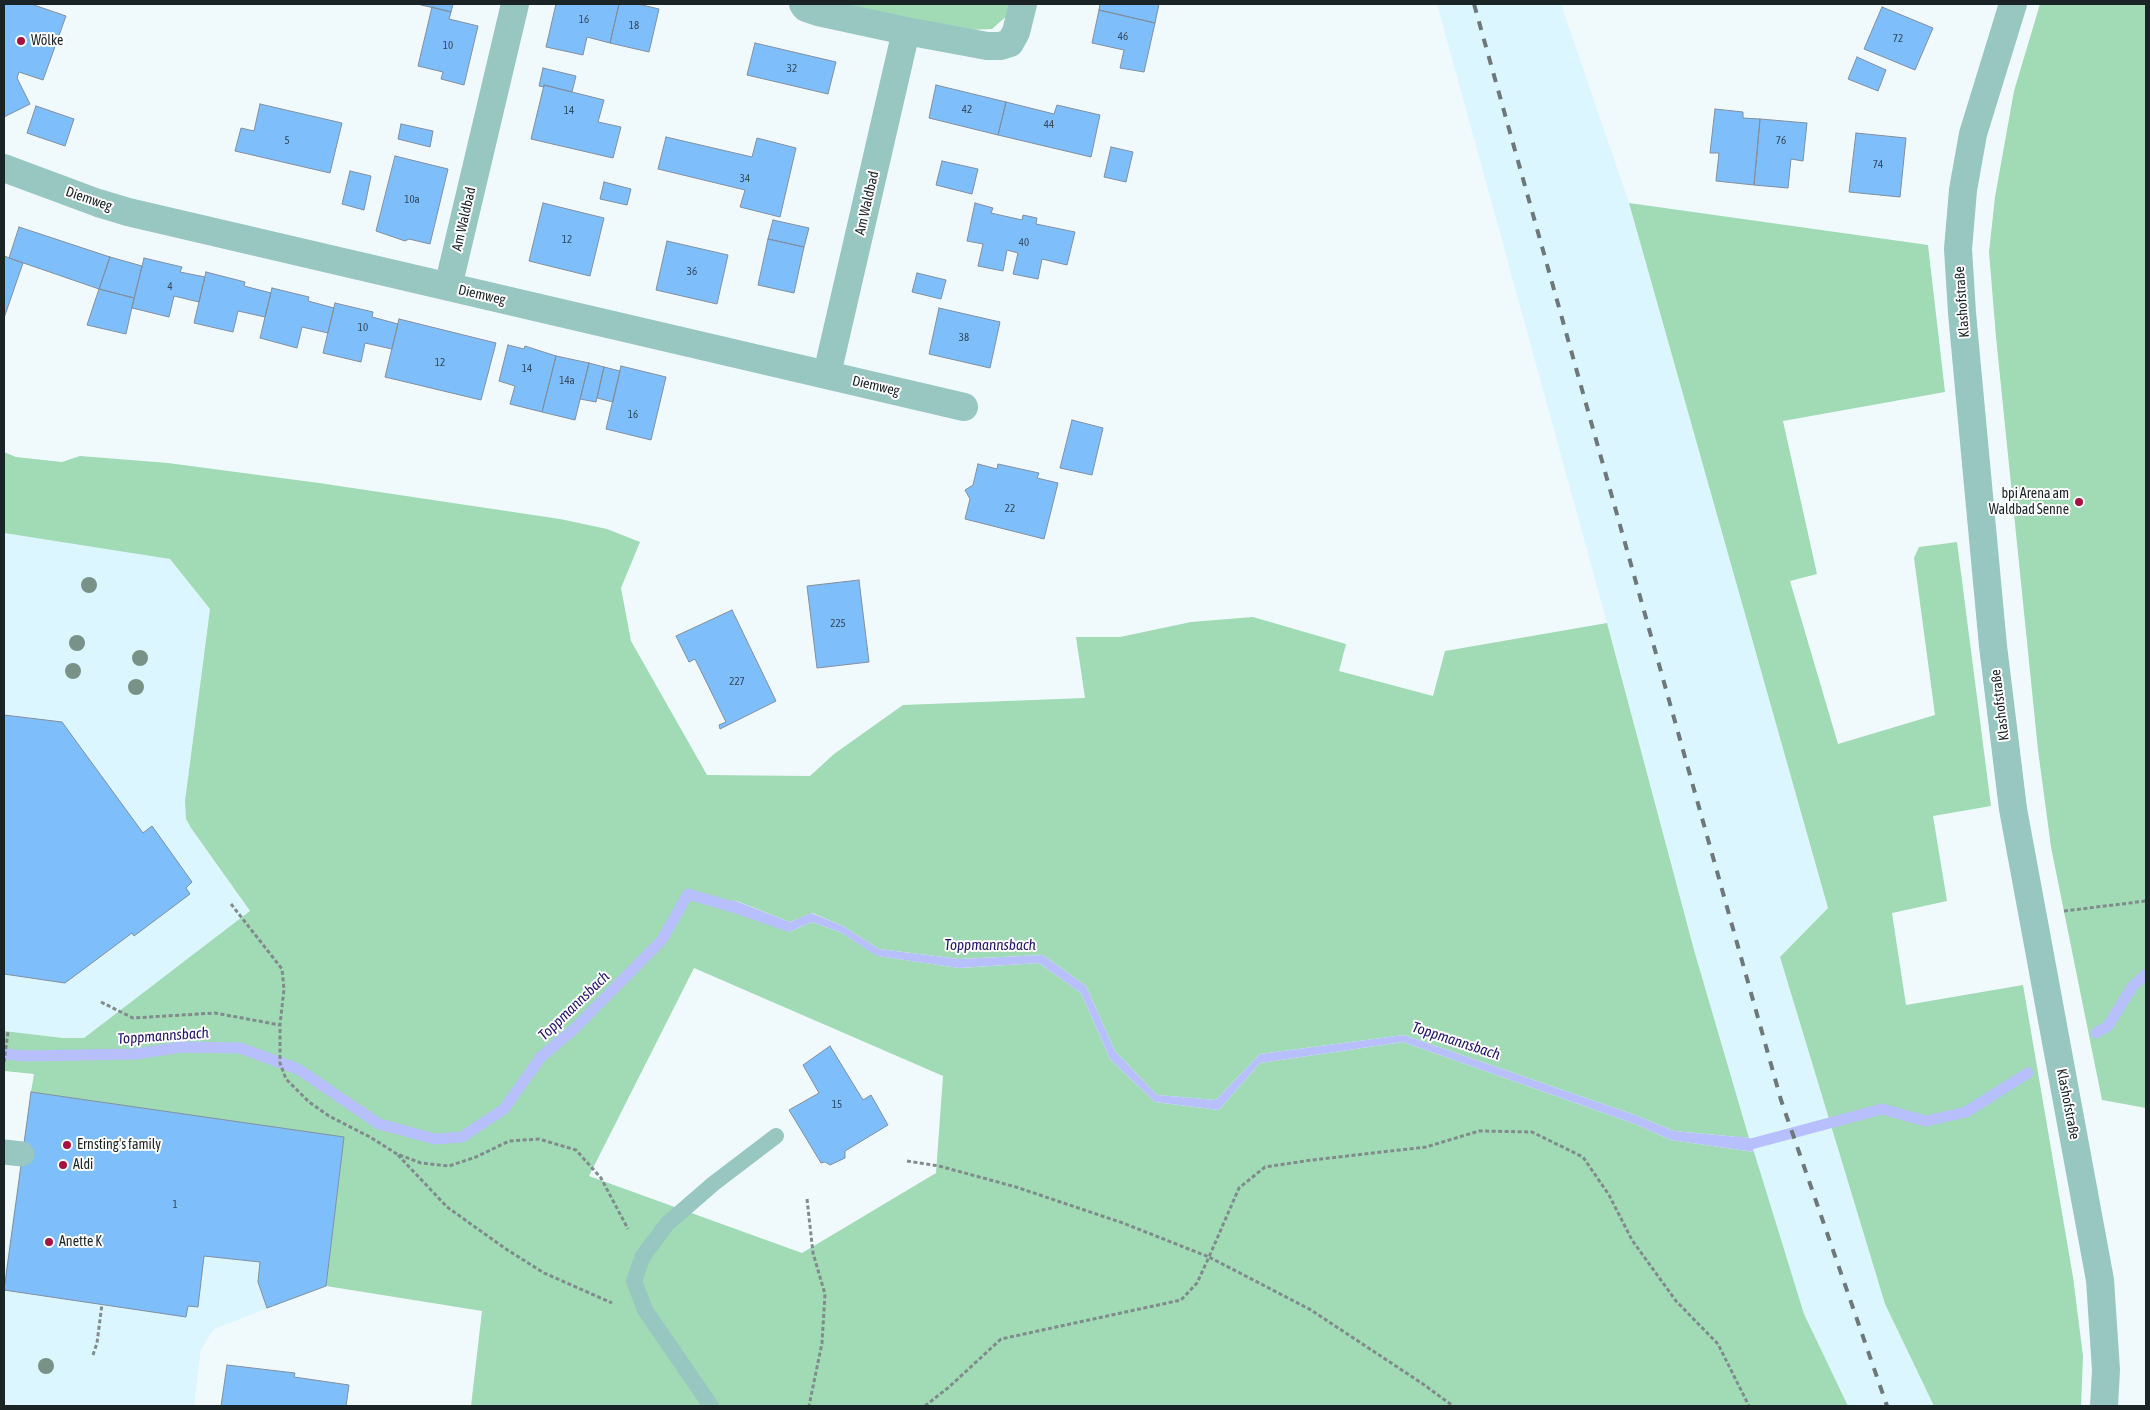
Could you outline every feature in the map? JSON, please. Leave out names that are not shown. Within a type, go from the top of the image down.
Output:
[{"type":"street","name":"Am Waldbad","points":[[448,287],[515,4]]},
{"type":"street","points":[[803,4],[806,8],[818,12],[987,46],[1000,46],[1010,42],[1016,32],[1023,4]]},
{"type":"street","name":"Klashofstraße","points":[[2013,4],[1973,134],[1963,190],[1958,249],[1964,342],[1993,646],[2013,809],[2100,1280],[2106,1370],[2104,1406]]},
{"type":"street","name":"Am Waldbad","points":[[827,374],[906,31]]},
{"type":"street","name":"Diemweg","points":[[4,168],[98,203],[128,212],[964,407]]},
{"type":"lane","points":[[711,1406],[644,1310],[634,1281],[644,1256],[667,1224],[713,1184],[776,1136]]},
{"type":"path","points":[[2032,916],[2146,901]]},
{"type":"path","points":[[231,904],[282,969],[284,989],[280,1025],[280,1062],[286,1079],[309,1102],[329,1116],[370,1137],[397,1154],[421,1164],[449,1166],[476,1157],[510,1141],[539,1139],[576,1150],[601,1178],[644,1256]]},
{"type":"path","points":[[101,1002],[132,1018],[215,1013],[280,1025]]},
{"type":"path","points":[[4,1062],[8,1032]]},
{"type":"path","points":[[925,1406],[949,1388],[1001,1339],[1181,1300],[1197,1283],[1239,1188],[1265,1167],[1426,1147],[1479,1131],[1532,1132],[1583,1157],[1609,1195],[1632,1240],[1676,1301],[1718,1344],[1749,1406]]},
{"type":"path","points":[[397,1154],[447,1207],[506,1249],[544,1272],[650,1318]]},
{"type":"path","points":[[907,1161],[939,1166],[1016,1186],[1122,1223],[1209,1257],[1311,1310],[1453,1406]]},
{"type":"path","points":[[807,1199],[813,1253],[825,1294],[822,1343],[809,1406]]},
{"type":"path","points":[[93,1355],[97,1343],[102,1304]]},
{"type":"shaded area","points":[[1437,4],[1561,4],[1629,203],[1828,908],[1780,957],[1885,1304],[1934,1406],[1848,1406],[1804,1314],[1749,1138],[1694,950],[1607,623]]},
{"type":"shaded area","points":[[4,533],[170,559],[210,609],[185,801],[186,819],[250,912],[84,1038],[63,1038],[4,1031]]},
{"type":"shaded area","points":[[31,1092],[344,1137],[326,1286],[214,1329],[201,1349],[194,1406],[4,1406],[4,1268]]},
{"type":"green space","points":[[839,4],[1012,4],[1009,14],[992,29],[968,30]]},
{"type":"green space","points":[[2040,4],[2146,4],[2146,1108],[2102,1100],[2051,847],[2038,750],[1996,337],[1989,252],[1995,197],[2014,91]]},
{"type":"green space","points":[[1629,203],[1928,245],[1945,392],[1783,421],[1817,574],[1790,581],[1838,744],[1935,715],[1914,558],[1919,547],[1957,542],[1991,806],[1933,816],[1947,901],[1892,913],[1906,1005],[2023,985],[2073,1277],[2083,1356],[2081,1406],[1934,1406],[1885,1304],[1780,957],[1828,908]]},
{"type":"green space","points":[[4,452],[16,457],[62,462],[80,456],[168,463],[319,483],[560,519],[607,529],[640,542],[621,588],[631,641],[707,775],[810,776],[834,754],[903,705],[1085,698],[1076,637],[1120,637],[1191,622],[1253,617],[1346,644],[1339,671],[1433,696],[1445,651],[1607,623],[1694,950],[1749,1138],[1674,1131],[1635,1115],[1404,1035],[1260,1054],[1216,1100],[1157,1095],[1115,1051],[1086,986],[1043,955],[959,959],[879,949],[843,926],[812,913],[790,922],[734,900],[789,932],[812,922],[840,932],[878,956],[959,968],[1039,963],[1081,993],[1110,1059],[1155,1102],[1219,1110],[1260,1063],[1403,1042],[1635,1124],[1671,1140],[1754,1152],[1804,1314],[1848,1406],[471,1406],[482,1311],[326,1286],[344,1137],[31,1092],[34,1074],[4,1071],[4,1031],[63,1038],[84,1038],[250,911],[186,819],[185,801],[210,609],[170,559],[4,533]],"holes":[[[694,968],[943,1076],[936,1173],[802,1253],[589,1176]]]},
{"type":"water","points":[[733,900],[790,922],[811,913],[843,926],[879,949],[959,959],[1043,955],[1086,986],[1115,1051],[1157,1095],[1216,1100],[1260,1054],[1404,1035],[1635,1115],[1674,1131],[1749,1138],[1754,1152],[1671,1140],[1635,1124],[1403,1042],[1260,1063],[1219,1110],[1155,1102],[1110,1059],[1081,993],[1039,963],[959,968],[877,956],[840,932],[812,922],[789,932],[728,911]]},
{"type":"building","points":[[4,4],[31,4],[66,16],[43,80],[19,72],[17,78],[30,104],[4,117]]},
{"type":"building","points":[[417,4],[453,4],[451,12]]},
{"type":"building","points":[[556,4],[619,4],[610,43],[587,37],[583,55],[546,47]]},
{"type":"building","points":[[619,4],[638,4],[659,9],[649,52],[610,43]]},
{"type":"building","points":[[1100,4],[1159,4],[1155,23],[1099,10]]},
{"type":"building","points":[[432,7],[451,12],[449,19],[478,26],[464,85],[441,79],[443,72],[418,66]]},
{"type":"building","points":[[1882,7],[1933,28],[1915,70],[1864,49]]},
{"type":"building","points":[[1099,10],[1155,23],[1144,72],[1120,68],[1124,50],[1092,43]]},
{"type":"building","points":[[755,43],[836,62],[828,94],[747,75]]},
{"type":"building","points":[[1857,57],[1886,70],[1878,91],[1848,79]]},
{"type":"building","points":[[543,68],[576,76],[572,92],[544,85],[544,87],[539,86]]},
{"type":"building","points":[[544,85],[604,100],[598,122],[621,127],[613,158],[531,139]]},
{"type":"building","points":[[936,85],[1006,102],[998,135],[929,118]]},
{"type":"building","points":[[1006,102],[1054,114],[1057,105],[1100,115],[1091,157],[998,135]]},
{"type":"building","points":[[260,104],[342,123],[330,173],[235,151],[241,128],[254,131]]},
{"type":"building","points":[[36,106],[74,119],[65,146],[27,133]]},
{"type":"building","points":[[1715,109],[1743,112],[1743,118],[1760,119],[1754,185],[1716,181],[1719,153],[1710,153]]},
{"type":"building","points":[[1760,119],[1807,123],[1803,161],[1791,159],[1788,188],[1754,185]]},
{"type":"building","points":[[401,124],[433,131],[430,147],[398,139]]},
{"type":"building","points":[[1856,133],[1906,138],[1900,197],[1849,192]]},
{"type":"building","points":[[666,137],[752,157],[757,138],[796,148],[780,217],[740,207],[745,190],[658,169]]},
{"type":"building","points":[[1111,147],[1133,152],[1126,182],[1104,177]]},
{"type":"building","points":[[395,156],[448,169],[430,244],[409,239],[405,241],[376,231]]},
{"type":"building","points":[[942,161],[978,169],[972,194],[936,185]]},
{"type":"building","points":[[350,171],[371,176],[364,210],[342,204]]},
{"type":"building","points":[[604,182],[631,189],[627,205],[600,199]]},
{"type":"building","points":[[543,203],[604,218],[590,276],[529,261]]},
{"type":"building","points":[[975,203],[993,208],[991,213],[1022,220],[1023,215],[1037,218],[1036,224],[1075,232],[1067,265],[1042,259],[1038,279],[1013,274],[1018,253],[1007,250],[1003,271],[978,266],[983,244],[967,241]]},
{"type":"building","points":[[773,220],[809,228],[804,247],[768,239]]},
{"type":"building","points":[[19,227],[110,257],[99,289],[9,258]]},
{"type":"building","points":[[768,239],[804,247],[794,293],[758,285]]},
{"type":"building","points":[[667,241],[728,255],[717,304],[656,290]]},
{"type":"building","points":[[4,256],[23,263],[4,318]]},
{"type":"building","points":[[110,257],[142,266],[134,298],[99,289]]},
{"type":"building","points":[[144,258],[182,267],[180,272],[205,277],[199,302],[174,296],[169,317],[132,308]]},
{"type":"building","points":[[206,272],[245,282],[244,286],[271,293],[265,317],[238,311],[233,332],[194,323]]},
{"type":"building","points":[[917,273],[946,280],[941,299],[912,292]]},
{"type":"building","points":[[272,288],[309,297],[308,301],[334,308],[328,333],[302,327],[297,348],[260,338]]},
{"type":"building","points":[[99,289],[134,298],[126,334],[87,325]]},
{"type":"building","points":[[335,303],[373,312],[372,317],[398,324],[392,349],[365,343],[361,362],[323,353]]},
{"type":"building","points":[[939,308],[1000,322],[990,368],[929,354]]},
{"type":"building","points":[[399,319],[496,343],[481,400],[385,377]]},
{"type":"building","points":[[508,345],[524,349],[525,346],[556,356],[542,412],[510,404],[515,386],[499,381]]},
{"type":"building","points":[[556,356],[589,363],[575,420],[542,412]]},
{"type":"building","points":[[589,363],[604,367],[596,402],[580,399]]},
{"type":"building","points":[[621,366],[666,377],[651,440],[606,429]]},
{"type":"building","points":[[604,367],[620,371],[613,402],[597,398]]},
{"type":"building","points":[[1072,420],[1103,428],[1092,475],[1060,468]]},
{"type":"building","points":[[978,464],[997,469],[998,464],[1039,473],[1037,478],[1058,483],[1044,539],[965,519],[970,499],[965,490],[973,485]]},
{"type":"building","points":[[859,580],[869,662],[817,668],[807,586]]},
{"type":"building","points":[[732,610],[776,701],[720,729],[719,725],[726,722],[695,659],[689,662],[676,636]]},
{"type":"building","points":[[4,715],[62,722],[143,833],[152,826],[192,882],[186,888],[190,894],[134,936],[132,933],[65,983],[4,974]]},
{"type":"building","points":[[830,1046],[863,1100],[871,1095],[888,1125],[845,1151],[845,1158],[830,1165],[825,1162],[821,1163],[789,1110],[819,1093],[803,1065]]},
{"type":"building","points":[[31,1092],[344,1137],[326,1286],[267,1308],[258,1282],[260,1262],[204,1256],[198,1307],[188,1306],[186,1317],[4,1290]]},
{"type":"building","points":[[227,1365],[295,1373],[294,1377],[349,1385],[346,1406],[221,1406]]},
{"type":"waterway","name":"Toppmannsbach","points":[[4,1054],[27,1056],[135,1054],[182,1047],[240,1048],[298,1069],[379,1124],[435,1139],[462,1137],[504,1109],[541,1057],[574,1029],[662,940],[688,894],[743,910]]},
{"type":"waterway","name":"Toppmannsbach","points":[[2096,1033],[2108,1026],[2132,987],[2146,974]]},
{"type":"waterway","name":"Toppmannsbach","points":[[1736,1142],[1751,1144],[1882,1109],[1926,1121],[1966,1112],[2028,1073]]},
{"type":"railway","points":[[1474,4],[1781,1100],[1887,1406]]},
{"type":"place","name":"Wölke","points":[[21,41]]},
{"type":"place","name":"bpi Arena am Waldbad Senne","points":[[2079,502]]},
{"type":"place","name":"Ernsting's family","points":[[67,1145]]},
{"type":"place","name":"Aldi","points":[[63,1165]]},
{"type":"place","name":"Anette K","points":[[49,1242]]}]
